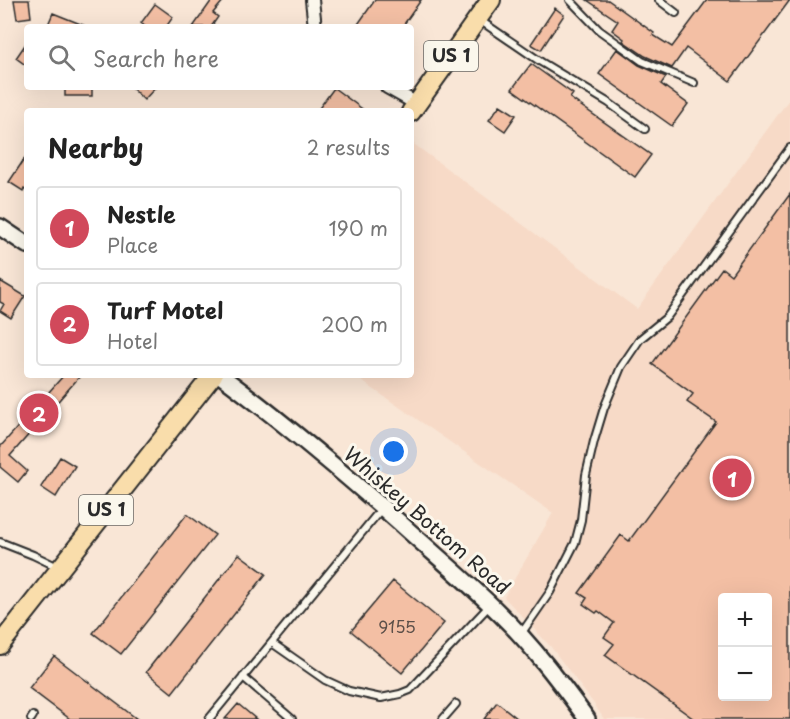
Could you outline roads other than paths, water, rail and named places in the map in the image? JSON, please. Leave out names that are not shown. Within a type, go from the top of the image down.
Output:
[{"type":"main road","name":"US 1","points":[[414,108],[491,0]]},
{"type":"main road","name":"US 1","points":[[0,645],[211,378]]},
{"type":"street","points":[[312,0],[315,24]]},
{"type":"street","points":[[391,90],[414,108]]},
{"type":"street","points":[[0,227],[24,243]]},
{"type":"street","name":"Whiskey Bottom Road","points":[[224,378],[382,507],[490,605],[520,635],[560,682],[587,719]]},
{"type":"lane","points":[[570,0],[599,30],[642,61],[694,83]]},
{"type":"lane","points":[[659,0],[676,13]]},
{"type":"lane","points":[[478,19],[541,62],[609,103],[645,129]]},
{"type":"lane","points":[[520,635],[550,592],[575,543],[594,441],[604,408],[621,367],[640,339],[667,317],[790,148]]},
{"type":"lane","points":[[209,719],[382,507]]},
{"type":"lane","points":[[0,542],[60,568]]},
{"type":"lane","points":[[272,642],[325,680],[349,691],[381,698],[411,690],[490,605]]},
{"type":"lane","points":[[243,677],[292,719]]},
{"type":"lane","points":[[443,719],[456,704]]},
{"type":"place","name":"Turf Motel","points":[[39,413]]},
{"type":"place","name":"Nestle","points":[[732,478]]}]
